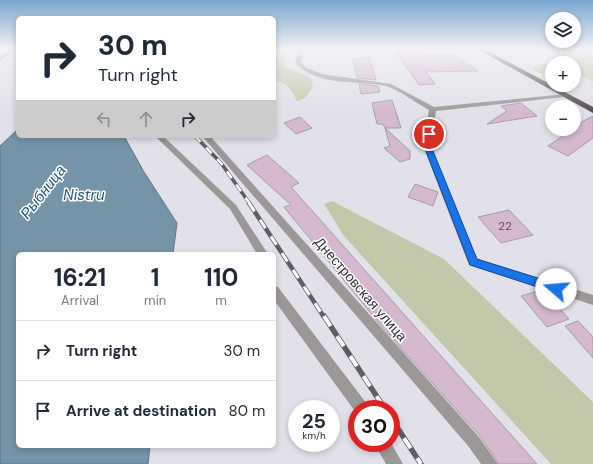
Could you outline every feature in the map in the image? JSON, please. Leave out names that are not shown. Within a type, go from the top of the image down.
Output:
[{"type":"highway","points":[[520,71],[593,110]]},
{"type":"street","points":[[309,71],[321,76],[389,85],[433,109],[564,95]]},
{"type":"street","points":[[433,109],[427,146],[473,262],[593,300]]},
{"type":"street","points":[[161,138],[232,207],[262,252]]},
{"type":"street","name":"Днестровская улица","points":[[208,138],[474,442],[490,464]]},
{"type":"street","points":[[276,294],[356,400]]},
{"type":"street","points":[[388,452],[395,464]]},
{"type":"green space","points":[[276,71],[294,71],[310,77],[313,86],[305,98],[297,101],[288,87],[276,81]]},
{"type":"green space","points":[[534,71],[545,71],[545,73],[539,73]]},
{"type":"green space","points":[[581,71],[593,71],[593,82],[581,75]]},
{"type":"green space","points":[[332,201],[444,259],[593,402],[593,464],[551,464],[344,236],[324,204]]},
{"type":"water","name":"Nistru","points":[[16,131],[16,138],[125,138],[144,172],[177,223],[173,252],[16,252],[16,448],[150,448],[148,464],[0,464],[0,146]]},
{"type":"building","points":[[355,71],[373,71],[376,80],[357,78]]},
{"type":"building","points":[[409,71],[478,71],[426,72],[435,84],[419,85]]},
{"type":"building","points":[[359,84],[378,86],[380,92],[361,94]]},
{"type":"building","points":[[392,100],[401,128],[385,128],[383,124],[377,124],[372,103]]},
{"type":"building","points":[[521,103],[537,116],[487,124],[507,111],[501,106]]},
{"type":"building","points":[[593,116],[593,138],[568,156],[548,146],[563,136],[581,136],[581,122]]},
{"type":"building","points":[[300,117],[312,128],[296,134],[284,123]]},
{"type":"building","points":[[385,128],[410,151],[410,159],[400,162],[384,148],[390,146]]},
{"type":"building","points":[[267,155],[299,183],[291,187],[537,464],[499,464],[480,436],[382,327],[284,207],[291,205],[247,165]]},
{"type":"building","points":[[415,184],[438,192],[433,206],[408,197]]},
{"type":"building","points":[[509,210],[533,235],[501,243],[478,217]]},
{"type":"building","points":[[543,290],[569,319],[547,327],[521,296]]},
{"type":"building","points":[[578,321],[593,337],[593,358],[565,326]]},
{"type":"railway","points":[[197,138],[221,163],[250,204]]},
{"type":"railway","points":[[249,203],[324,317]]},
{"type":"railway","points":[[324,316],[379,400]]},
{"type":"railway","points":[[400,432],[421,464]]},
{"type":"route","points":[[429,134],[427,146],[473,262],[556,289]]},
{"type":"water label","name":"Рыбница","points":[[43,192]]}]
